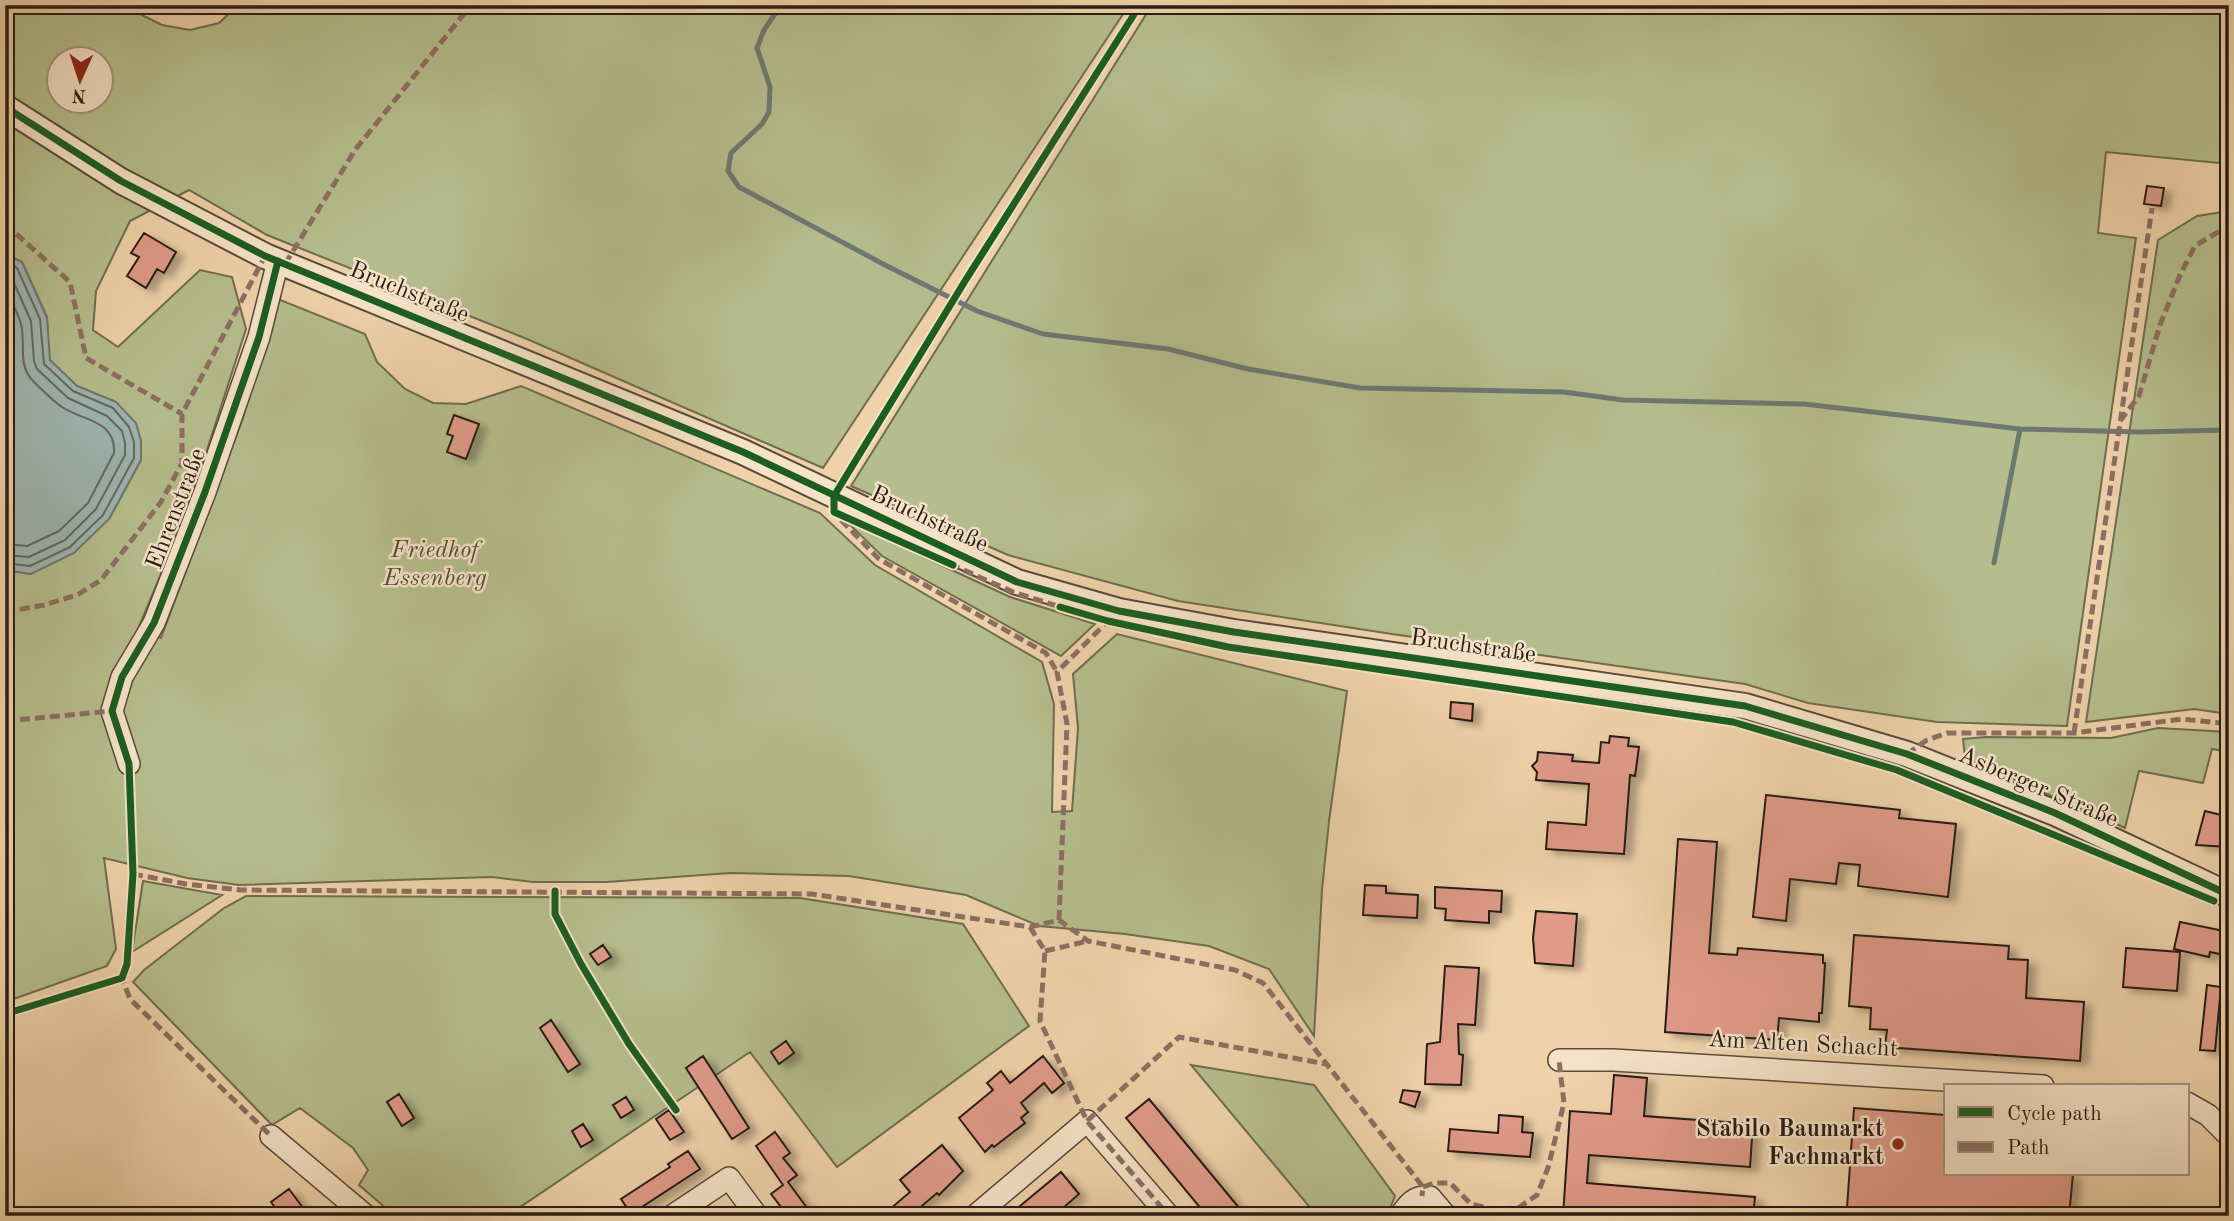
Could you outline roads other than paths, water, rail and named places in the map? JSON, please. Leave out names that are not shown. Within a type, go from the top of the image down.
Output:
[{"type":"street","name":"Bruchstraße","points":[[5,107],[121,181],[278,261],[743,452],[1017,582],[1119,611],[1234,632],[1745,706],[1907,754]]},
{"type":"street","name":"Ehrenstraße","points":[[129,764],[113,711],[122,677],[154,623],[205,492],[259,337],[278,261]]},
{"type":"street","name":"Asberger Straße","points":[[1907,754],[2055,813],[2229,895]]},
{"type":"street","name":"Am Alten Schacht","points":[[1559,1060],[1613,1060],[2010,1084]]},
{"type":"street","points":[[2188,1104],[2208,1115],[2229,1136]]},
{"type":"street","points":[[975,1216],[1087,1121],[1169,1216]]},
{"type":"street","points":[[271,1136],[366,1216]]},
{"type":"street","points":[[672,1216],[729,1178],[757,1216]]},
{"type":"street","points":[[1400,1216],[1408,1204],[1422,1196],[1430,1197],[1446,1216]]},
{"type":"water","points":[[5,254],[22,262],[47,318],[50,360],[77,386],[116,402],[136,423],[141,441],[141,460],[109,519],[74,553],[31,574],[5,570]]},
{"type":"waterway","points":[[781,5],[764,30],[757,48],[770,87],[769,112],[762,124],[731,153],[728,171],[739,187],[977,311],[1043,334],[1168,349],[1248,369],[1360,388],[1564,392],[1623,400],[1804,404],[2020,429],[2139,432],[2229,430]]},
{"type":"waterway","points":[[1994,563],[2020,429]]},
{"type":"place","name":"Stabilo Baumarkt Fachmarkt","points":[[1898,1144]]},
{"type":"park label","name":"Friedhof Essenberg","points":[[435,565]]}]
